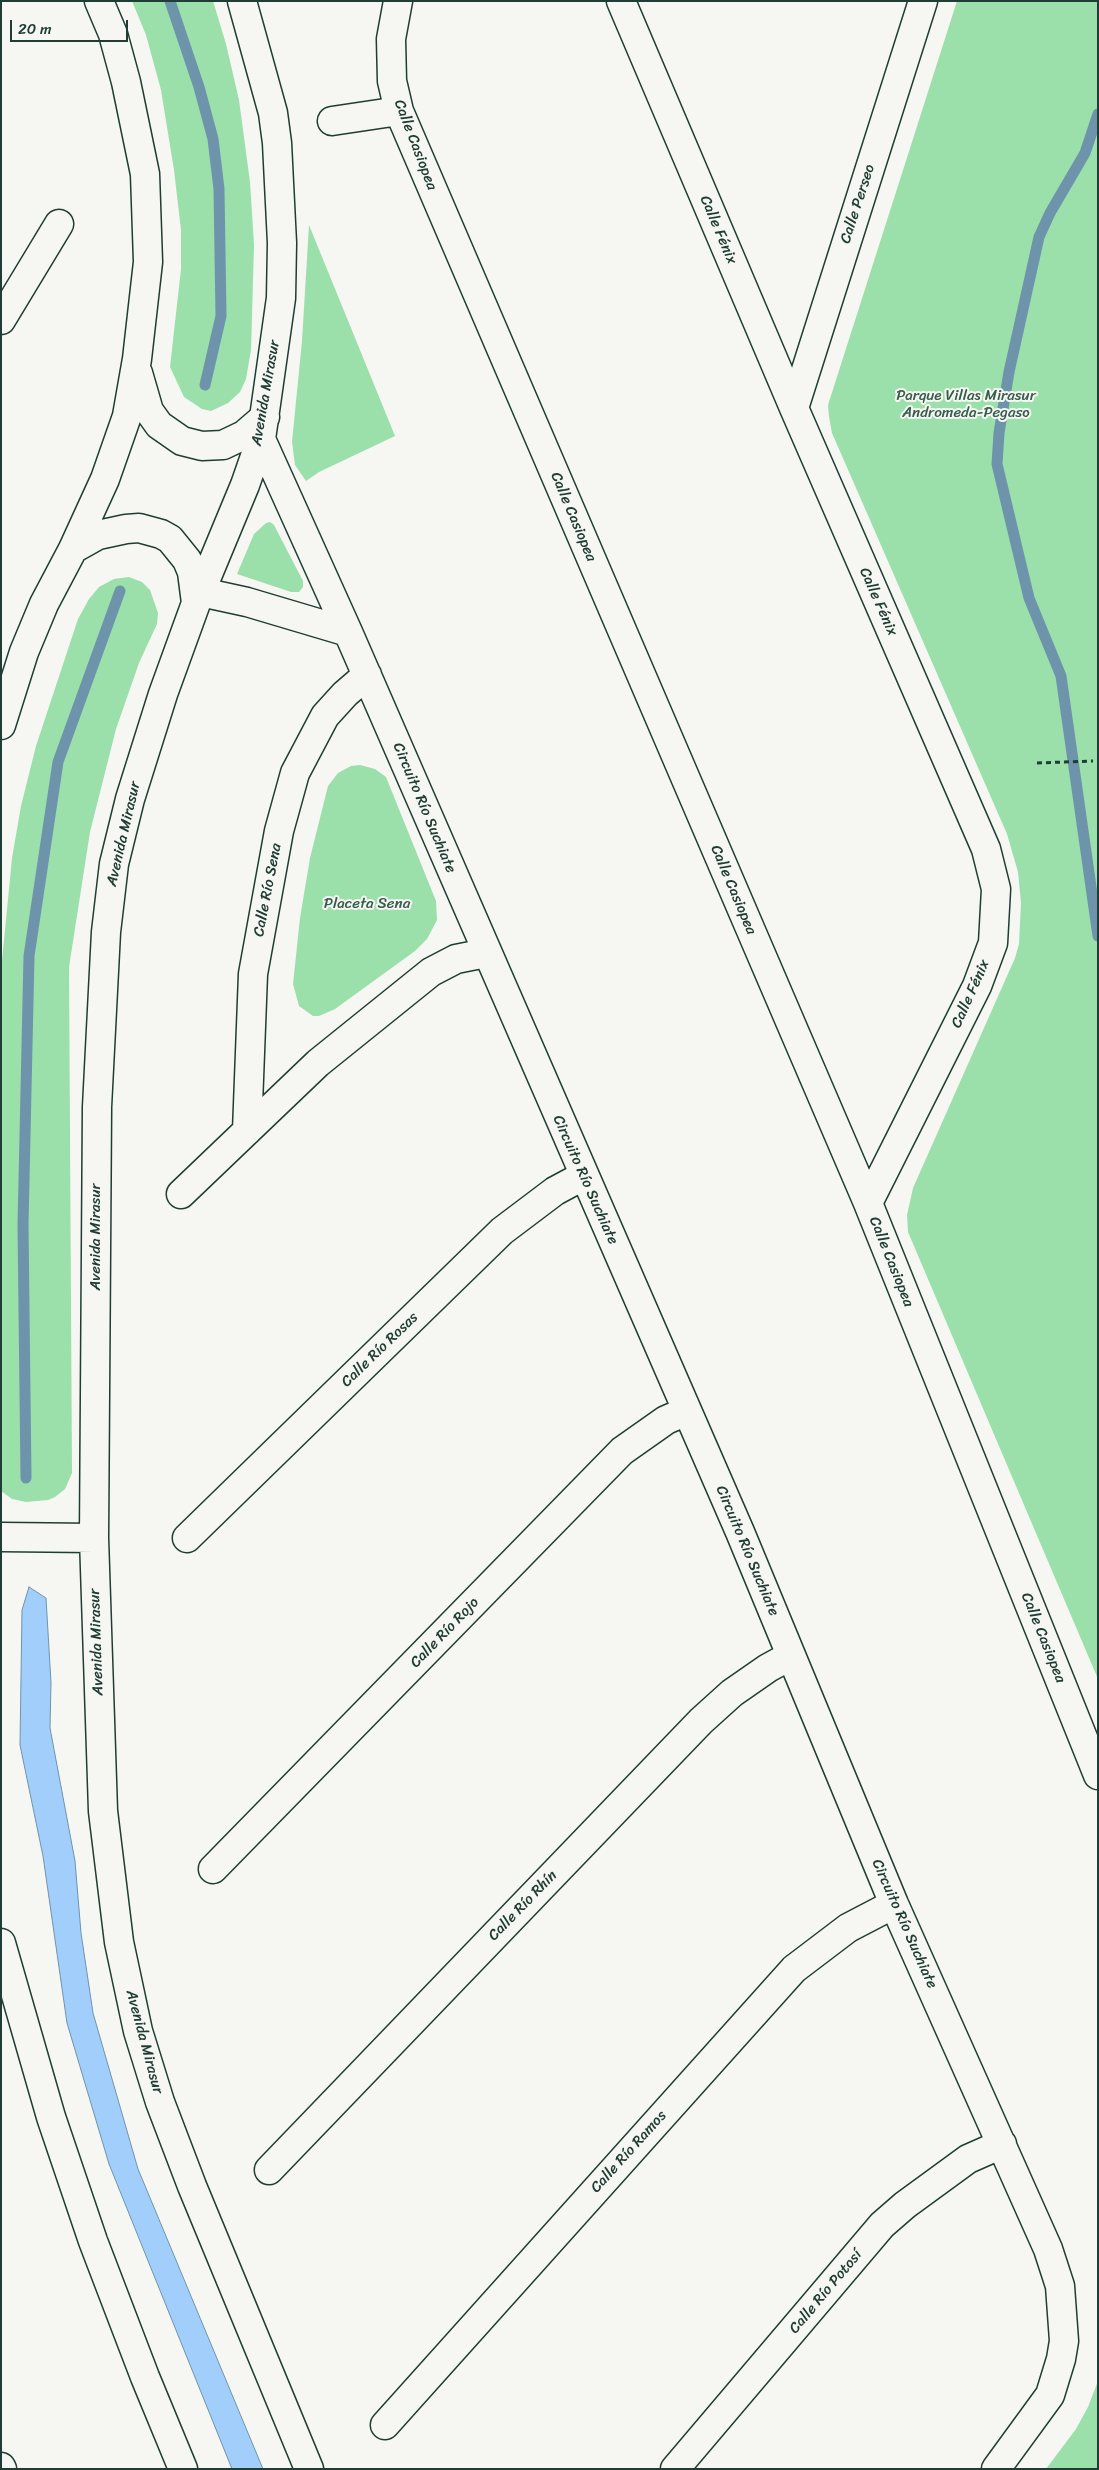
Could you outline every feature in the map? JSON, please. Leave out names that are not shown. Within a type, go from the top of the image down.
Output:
[{"type":"street","points":[[1,725],[24,652],[44,604],[73,549],[105,478],[127,416],[137,359],[148,262],[145,174],[126,82],[112,34],[99,1]]},
{"type":"street","name":"Avenida Mirasur","points":[[242,1],[273,113],[280,179],[281,298],[263,428],[245,485],[198,597],[130,799],[114,864],[106,932],[97,1107],[94,1538],[103,1811],[119,1942],[138,2031],[160,2102],[192,2186],[309,2469]]},
{"type":"street","name":"Calle Casiopea","points":[[398,1],[391,39],[392,81],[399,111],[868,1204],[1098,1776]]},
{"type":"street","name":"Calle Fénix","points":[[620,1],[794,408],[986,849],[996,889],[992,943],[977,986],[868,1204]]},
{"type":"street","name":"Calle Perseo","points":[[794,408],[919,2]]},
{"type":"street","points":[[332,121],[399,111]]},
{"type":"street","points":[[1,320],[60,224]]},
{"type":"street","points":[[137,359],[138,378],[149,411],[159,425],[182,441],[202,446],[223,445],[263,428]]},
{"type":"street","name":"Circuito Río Suchiate","points":[[263,428],[366,675],[687,1411],[894,1904],[1048,2249],[1060,2286],[1064,2342],[1050,2395],[996,2469]]},
{"type":"street","points":[[73,549],[98,535],[126,529],[139,528],[161,534],[170,540],[187,560],[198,597],[247,602],[348,632]]},
{"type":"street","name":"Calle Río Sena","points":[[247,1130],[253,974],[279,831],[295,773],[325,716],[366,675]]},
{"type":"street","points":[[181,1194],[318,1063],[431,972],[456,960],[486,953]]},
{"type":"street","name":"Calle Río Rosas","points":[[187,1538],[502,1231],[555,1191],[583,1176]]},
{"type":"street","name":"Calle Río Rojo","points":[[213,1870],[622,1451],[666,1420],[687,1411]]},
{"type":"street","points":[[1,1536],[94,1538]]},
{"type":"street","name":"Calle Río Rhín","points":[[269,2170],[701,1721],[732,1693],[768,1668],[790,1656]]},
{"type":"street","name":"Calle Río Ramos","points":[[384,2425],[794,1969],[848,1928],[894,1904]]},
{"type":"street","points":[[1,1943],[51,2117],[93,2241],[145,2378],[183,2469]]},
{"type":"street","name":"Calle Río Potosí","points":[[676,2469],[882,2226],[904,2205],[968,2158],[1002,2144]]},
{"type":"path","points":[[1037,763],[1093,761]]},
{"type":"green space","points":[[132,1],[213,1],[226,44],[239,100],[250,182],[254,245],[251,350],[246,379],[240,392],[228,403],[211,411],[202,409],[184,397],[170,367],[181,269],[181,230],[174,170],[161,90],[146,35]]},
{"type":"green space","name":"Parque Villas Mirasur Andromeda-Pegaso","points":[[957,1],[1098,1],[1098,1679],[908,1232],[907,1215],[913,1188],[1015,958],[1019,944],[1021,903],[1018,872],[1007,834],[832,433],[829,417],[828,405]]},
{"type":"green space","points":[[309,225],[395,436],[319,472],[306,481],[295,465],[292,442],[302,341]]},
{"type":"green space","points":[[270,522],[274,525],[303,581],[303,587],[299,592],[291,592],[237,574],[254,534],[266,523]]},
{"type":"green space","points":[[129,577],[142,582],[150,590],[158,613],[157,624],[139,663],[116,729],[90,832],[69,967],[72,1473],[65,1489],[55,1497],[48,1500],[26,1502],[12,1499],[1,1491],[1,971],[12,858],[21,806],[36,746],[78,619],[89,599],[99,587],[114,579]]},
{"type":"green space","name":"Placeta Sena","points":[[360,765],[375,769],[386,777],[436,901],[437,920],[427,939],[415,951],[335,1009],[319,1016],[313,1016],[299,1006],[293,984],[300,918],[310,858],[328,786],[338,773],[351,766]]},
{"type":"green space","points":[[1098,2381],[1098,2469],[1046,2469],[1076,2429],[1088,2407]]},
{"type":"water","points":[[29,1587],[46,1598],[51,1683],[50,1728],[75,1861],[81,1933],[93,2013],[138,2169],[263,2469],[232,2469],[109,2164],[67,2023],[43,1856],[20,1745],[22,1610]]},
{"type":"waterway","points":[[170,1],[199,87],[213,139],[219,189],[221,316],[205,385]]},
{"type":"waterway","points":[[1098,114],[1085,153],[1050,213],[1039,237],[1009,372],[999,433],[997,464],[1029,598],[1061,676],[1098,936]]},
{"type":"waterway","points":[[26,1478],[23,1225],[29,956],[58,762],[120,591]]}]
